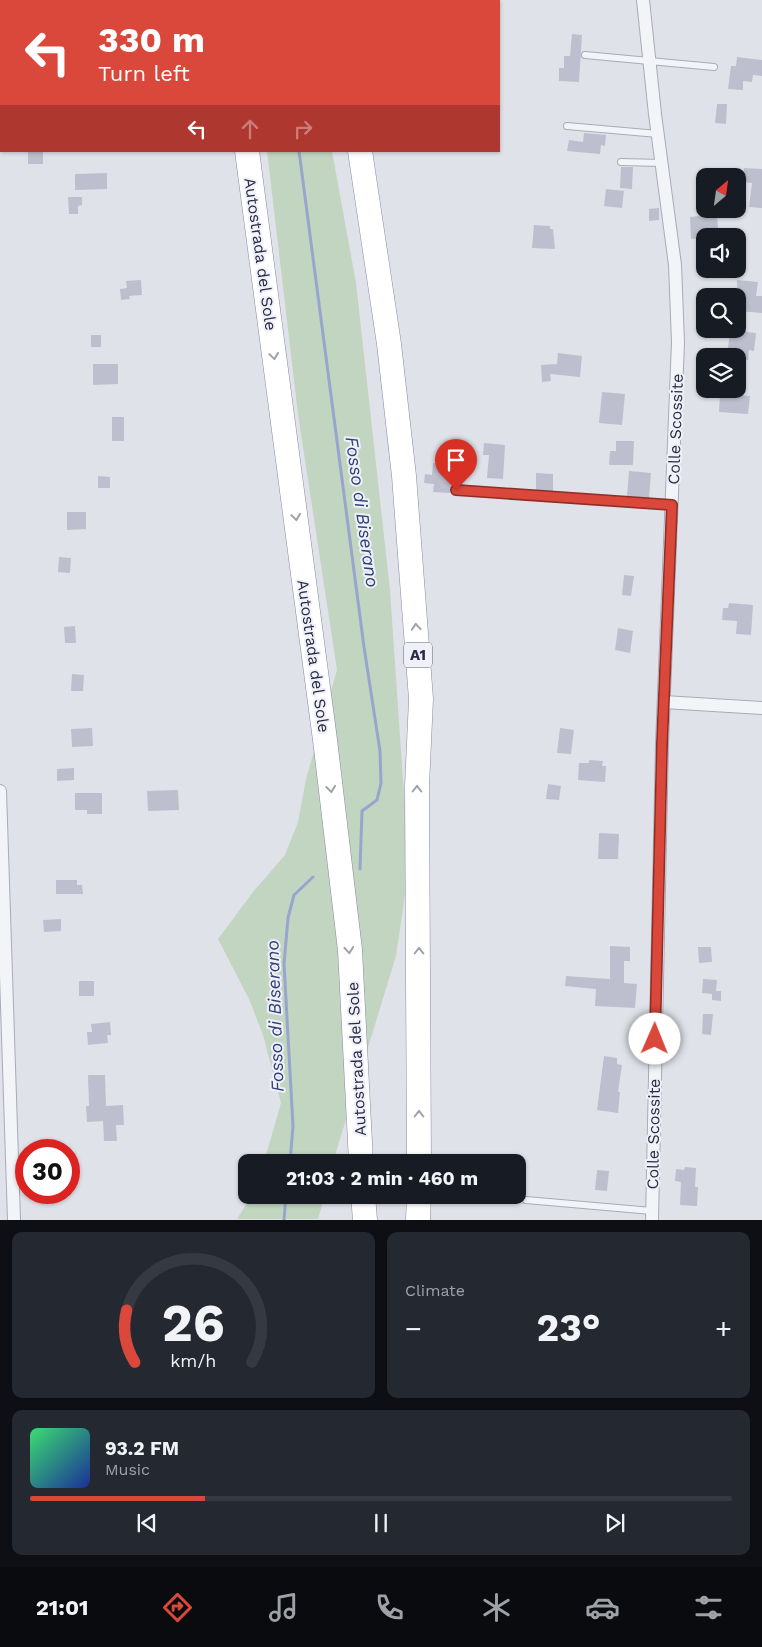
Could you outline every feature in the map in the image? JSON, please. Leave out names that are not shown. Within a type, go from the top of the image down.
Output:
[{"type":"highway","name":"Autostrada del Sole","points":[[247,152],[324,730],[350,950],[361,1154]]},
{"type":"highway","name":"A1","points":[[360,152],[389,344],[403,467],[421,699],[417,786],[419,1154]]},
{"type":"highway","points":[[364,1204],[365,1220]]},
{"type":"highway","points":[[418,1220],[419,1204]]},
{"type":"street","name":"Colle Scossite","points":[[644,0],[678,308],[657,924],[652,1215]]},
{"type":"street","points":[[664,702],[762,708]]},
{"type":"street","points":[[0,791],[14,1220]]},
{"type":"lane","points":[[585,55],[714,67]]},
{"type":"lane","points":[[567,126],[658,134]]},
{"type":"lane","points":[[621,162],[662,164]]},
{"type":"lane","points":[[456,490],[672,505]]},
{"type":"lane","points":[[526,1200],[652,1215]]},
{"type":"green space","points":[[267,152],[332,152],[356,283],[390,590],[409,868],[396,956],[335,1154],[266,1154],[281,1103],[263,1035],[249,999],[218,939],[253,892],[285,855],[298,822],[306,779],[337,670],[298,414]]},
{"type":"green space","points":[[246,1204],[322,1204],[318,1219],[237,1219]]},
{"type":"building","points":[[572,34],[582,35],[579,82],[559,81],[559,68],[564,68],[564,56],[570,56]]},
{"type":"building","points":[[737,57],[762,60],[762,76],[753,75],[752,82],[743,81],[743,90],[728,89],[731,66],[736,66]]},
{"type":"building","points":[[717,104],[727,104],[726,124],[715,123]]},
{"type":"building","points":[[584,133],[606,135],[605,146],[601,145],[600,154],[567,151],[569,140],[583,142]]},
{"type":"building","points":[[28,152],[43,152],[43,164],[28,164]]},
{"type":"building","points":[[621,167],[633,167],[632,189],[620,188]]},
{"type":"building","points":[[746,168],[762,169],[762,208],[749,207],[752,183],[746,182]]},
{"type":"building","points":[[107,173],[107,189],[75,190],[75,174]]},
{"type":"building","points":[[606,189],[624,191],[622,208],[604,206]]},
{"type":"building","points":[[68,197],[82,197],[82,205],[78,206],[78,214],[69,214]]},
{"type":"building","points":[[659,208],[659,220],[649,221],[649,209]]},
{"type":"building","points":[[690,217],[717,218],[718,228],[696,228],[696,238],[691,239]]},
{"type":"building","points":[[534,225],[550,226],[550,229],[553,229],[555,249],[532,248]]},
{"type":"building","points":[[141,280],[142,295],[129,296],[130,299],[121,300],[120,289],[127,288],[126,281]]},
{"type":"building","points":[[737,280],[758,282],[756,296],[762,296],[762,313],[746,312],[746,288],[737,288]]},
{"type":"building","points":[[746,332],[756,333],[754,351],[749,350],[748,360],[746,360],[746,348],[728,348],[729,338],[746,338]]},
{"type":"building","points":[[91,335],[101,335],[101,347],[91,347]]},
{"type":"building","points":[[558,353],[582,356],[580,377],[550,374],[551,381],[542,382],[541,365],[557,364]]},
{"type":"building","points":[[93,364],[118,364],[118,384],[93,385]]},
{"type":"building","points":[[602,392],[625,394],[622,425],[599,423]]},
{"type":"building","points":[[746,396],[750,396],[748,414],[719,412],[720,398],[746,398]]},
{"type":"building","points":[[112,417],[124,417],[124,441],[112,441]]},
{"type":"building","points":[[616,441],[634,441],[633,465],[609,465],[610,451],[616,451]]},
{"type":"building","points":[[484,443],[505,445],[503,479],[487,478],[489,455],[483,455]]},
{"type":"building","points":[[433,463],[450,465],[449,475],[452,475],[450,493],[433,492],[434,484],[424,483],[425,474],[432,475]]},
{"type":"building","points":[[629,471],[651,473],[649,498],[627,496]]},
{"type":"building","points":[[536,473],[553,474],[553,491],[536,491]]},
{"type":"building","points":[[98,476],[110,477],[110,488],[98,488]]},
{"type":"building","points":[[67,512],[86,512],[86,529],[67,530]]},
{"type":"building","points":[[59,557],[71,558],[70,573],[58,572]]},
{"type":"building","points":[[624,575],[634,576],[631,596],[622,595]]},
{"type":"building","points":[[729,603],[753,605],[751,635],[736,634],[737,621],[722,620],[723,608],[728,608]]},
{"type":"building","points":[[75,626],[76,643],[65,643],[64,627]]},
{"type":"building","points":[[618,628],[633,631],[630,653],[615,650]]},
{"type":"building","points":[[72,674],[84,675],[83,691],[71,691]]},
{"type":"building","points":[[92,728],[93,746],[72,747],[71,729]]},
{"type":"building","points":[[560,728],[574,730],[571,754],[557,753]]},
{"type":"building","points":[[589,760],[603,761],[602,766],[606,766],[605,782],[578,780],[579,763],[589,763]]},
{"type":"building","points":[[74,768],[74,780],[57,781],[57,769]]},
{"type":"building","points":[[548,784],[561,786],[559,800],[546,799]]},
{"type":"building","points":[[178,790],[179,810],[148,811],[147,791]]},
{"type":"building","points":[[75,793],[102,793],[102,814],[87,814],[87,810],[75,810]]},
{"type":"building","points":[[599,833],[619,834],[618,859],[598,859]]},
{"type":"building","points":[[56,880],[77,880],[77,885],[82,885],[83,894],[56,894]]},
{"type":"building","points":[[61,919],[61,931],[44,932],[43,920]]},
{"type":"building","points":[[610,946],[630,947],[630,961],[624,961],[624,983],[637,984],[635,1008],[595,1006],[596,989],[565,986],[566,976],[610,979]]},
{"type":"building","points":[[698,947],[711,947],[712,962],[699,963]]},
{"type":"building","points":[[703,979],[717,980],[716,991],[721,991],[721,1001],[712,1000],[712,994],[702,993]]},
{"type":"building","points":[[79,981],[94,981],[94,996],[79,996]]},
{"type":"building","points":[[703,1014],[713,1014],[711,1035],[702,1034]]},
{"type":"building","points":[[110,1022],[111,1035],[107,1035],[108,1043],[88,1045],[87,1032],[92,1032],[91,1024]]},
{"type":"building","points":[[604,1056],[617,1058],[617,1064],[622,1065],[618,1092],[620,1092],[618,1113],[597,1110]]},
{"type":"building","points":[[88,1075],[105,1075],[106,1106],[123,1105],[124,1125],[116,1125],[117,1141],[104,1141],[103,1121],[87,1122],[86,1106],[89,1106]]},
{"type":"building","points":[[685,1167],[696,1168],[697,1206],[680,1205],[681,1182],[675,1181],[676,1169],[684,1170]]},
{"type":"building","points":[[597,1170],[609,1171],[607,1191],[595,1190]]},
{"type":"waterway","name":"Fosso di Biserano","points":[[299,152],[364,647],[380,751],[381,783],[377,800],[362,811],[360,869]]},
{"type":"waterway","name":"Fosso di Biserano","points":[[291,1154],[293,1126],[284,964],[288,918],[294,895],[313,877]]},
{"type":"waterway","name":"Fosso di Biserano","points":[[284,1220],[285,1204]]},
{"type":"route","points":[[456,490],[672,505],[662,744],[655,1039]]}]
